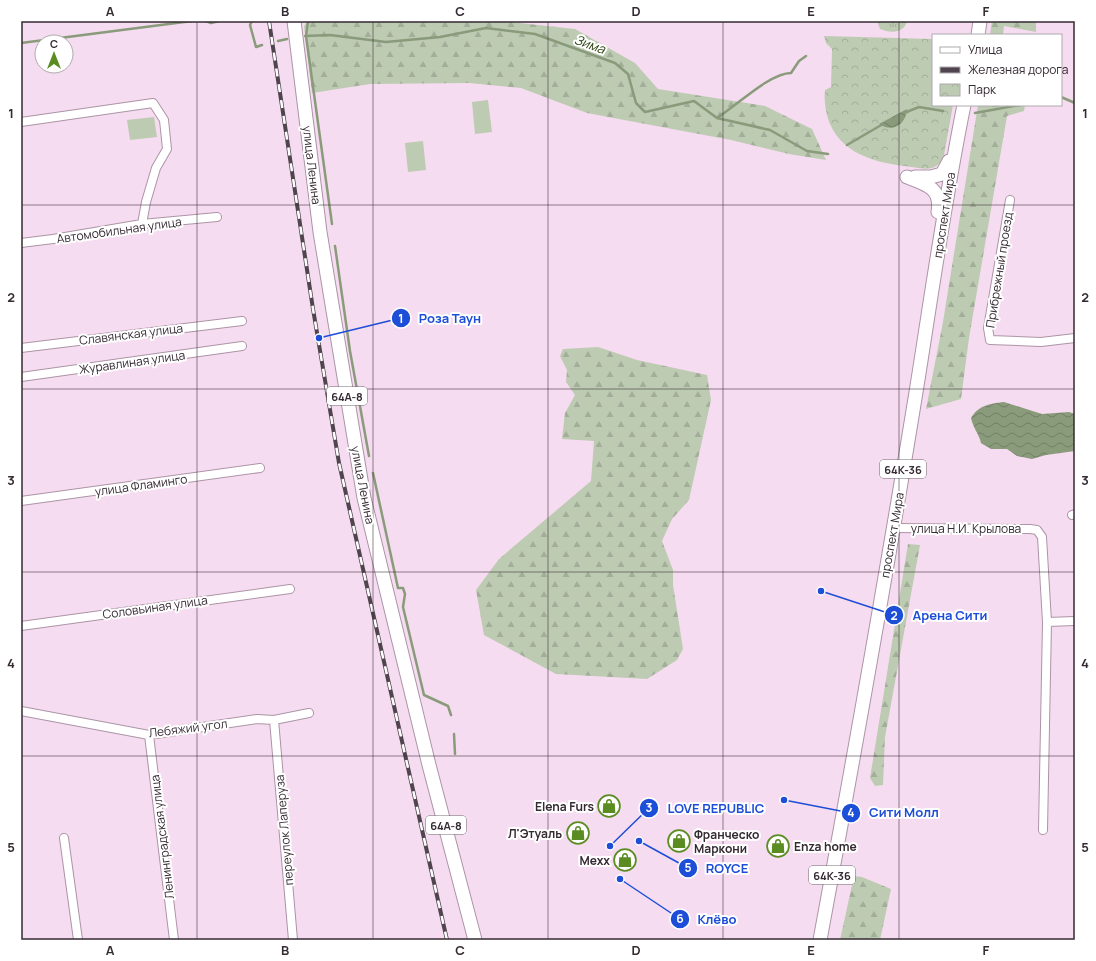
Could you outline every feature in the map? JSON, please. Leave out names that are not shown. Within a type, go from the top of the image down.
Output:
[{"type":"main road","name":"улица Ленина","points":[[294,21],[320,232],[364,498],[428,759],[475,940]]},
{"type":"main road","points":[[978,34],[980,21]]},
{"type":"main road","name":"проспект Мира","points":[[820,940],[842,825],[917,387],[948,183],[964,106]]},
{"type":"main road","points":[[906,177],[931,177],[942,174],[948,166],[953,141],[960,127]]},
{"type":"main road","points":[[906,177],[948,183]]},
{"type":"main road","points":[[906,177],[930,186],[938,198],[939,204],[934,240],[937,256]]},
{"type":"street","points":[[21,122],[153,103],[164,120],[167,149],[156,168],[146,202],[142,224]]},
{"type":"street","name":"Прибрежный проезд","points":[[1010,200],[988,328],[990,340],[1042,342],[1075,338]]},
{"type":"street","name":"Автомобильная улица","points":[[21,243],[142,224],[217,217]]},
{"type":"street","name":"Славянская улица","points":[[21,348],[242,320]]},
{"type":"street","name":"Журавлиная улица","points":[[21,377],[242,346]]},
{"type":"street","name":"улица Фламинго","points":[[21,501],[260,468]]},
{"type":"street","name":"улица Н.И. Крылова","points":[[893,528],[1037,530],[1042,537],[1047,622]]},
{"type":"street","name":"Соловьиная улица","points":[[21,626],[290,589]]},
{"type":"street","points":[[1044,830],[1047,622],[1075,621]]},
{"type":"street","name":"Лебяжий угол","points":[[21,710],[149,735],[257,718],[274,720],[309,713]]},
{"type":"street","name":"переулок Лаперуза","points":[[274,720],[293,940]]},
{"type":"street","name":"Ленинградская улица","points":[[149,735],[174,940]]},
{"type":"street","points":[[64,838],[78,940]]},
{"type":"green space","points":[[308,21],[502,21],[575,29],[635,63],[658,89],[765,106],[812,129],[826,160],[789,154],[731,140],[587,113],[521,88],[469,83],[370,84],[312,93],[304,26]]},
{"type":"green space","points":[[877,21],[907,21],[903,28],[892,32],[880,29]]},
{"type":"green space","points":[[992,21],[1036,21],[1036,32],[1004,26],[1003,34],[990,34]]},
{"type":"green space","points":[[824,36],[932,39],[932,106],[953,106],[944,155],[938,164],[929,169],[922,169],[892,164],[866,157],[855,152],[845,144],[830,124],[825,106],[825,90],[831,87],[832,49],[826,43]]},
{"type":"green space","points":[[488,100],[492,132],[475,134],[472,102]]},
{"type":"green space","points":[[978,106],[1025,106],[1024,111],[1007,116],[969,338],[961,399],[926,409],[943,322]]},
{"type":"green space","points":[[154,117],[157,137],[130,140],[127,120]]},
{"type":"green space","points":[[423,141],[426,170],[408,172],[405,143]]},
{"type":"green space","points":[[598,347],[637,360],[707,375],[711,400],[689,500],[672,519],[662,541],[673,570],[673,585],[683,649],[677,660],[647,679],[556,674],[484,635],[476,590],[499,559],[591,481],[594,441],[562,439],[565,413],[575,395],[566,382],[567,370],[560,356],[563,349]]},
{"type":"green space","points":[[908,544],[920,545],[885,737],[883,785],[875,786],[870,778]]},
{"type":"green space","points":[[854,876],[862,877],[891,889],[880,940],[840,940]]},
{"type":"water","points":[[907,109],[904,119],[898,126],[889,128],[879,124]]},
{"type":"water","points":[[1004,402],[1042,414],[1069,412],[1075,414],[1075,451],[1046,455],[1032,459],[1017,456],[1007,449],[991,449],[981,443],[971,418],[977,410],[985,406]]},
{"type":"waterway","name":"Зима","points":[[21,43],[192,21]]},
{"type":"waterway","name":"Зима","points":[[206,21],[211,23],[219,21]]},
{"type":"waterway","name":"Зима","points":[[252,21],[250,25],[256,47],[262,45]]},
{"type":"waterway","points":[[308,21],[306,36],[332,224]]},
{"type":"waterway","name":"Зима","points":[[305,36],[330,35],[386,42],[440,37],[486,28],[535,34],[615,63],[628,74],[636,103],[645,112],[694,101],[717,118],[770,130],[807,151],[828,154]]},
{"type":"waterway","name":"Зима","points":[[278,41],[287,39]]},
{"type":"waterway","points":[[717,118],[763,84],[783,74],[791,73],[799,61],[806,56]]},
{"type":"waterway","name":"Зима","points":[[1062,97],[1075,103]]},
{"type":"waterway","name":"Зима","points":[[975,113],[1014,106]]},
{"type":"waterway","name":"Зима","points":[[904,113],[919,107],[943,111]]},
{"type":"waterway","name":"Зима","points":[[847,145],[883,124]]},
{"type":"waterway","points":[[335,246],[350,351],[369,456]]},
{"type":"waterway","points":[[373,473],[398,588],[403,588],[405,594],[403,607],[424,695],[448,706],[451,715]]},
{"type":"waterway","points":[[454,734],[455,754]]},
{"type":"railway","points":[[269,21],[313,309],[339,463],[447,940]]},
{"type":"place","name":"Роза Таун","points":[[319,338]]},
{"type":"place","name":"Арена Сити","points":[[821,591]]},
{"type":"place","name":"Сити Молл","points":[[784,800]]},
{"type":"place","name":"Elena Furs","points":[[609,806]]},
{"type":"place","name":"Л'Этуаль","points":[[578,833]]},
{"type":"place","name":"ROYCE","points":[[639,841]]},
{"type":"place","name":"Франческо Маркони","points":[[679,841]]},
{"type":"place","name":"LOVE REPUBLIC","points":[[610,846]]},
{"type":"place","name":"Enza home","points":[[778,846]]},
{"type":"place","name":"Mexx","points":[[625,860]]},
{"type":"place","name":"Клёво","points":[[620,879]]}]
